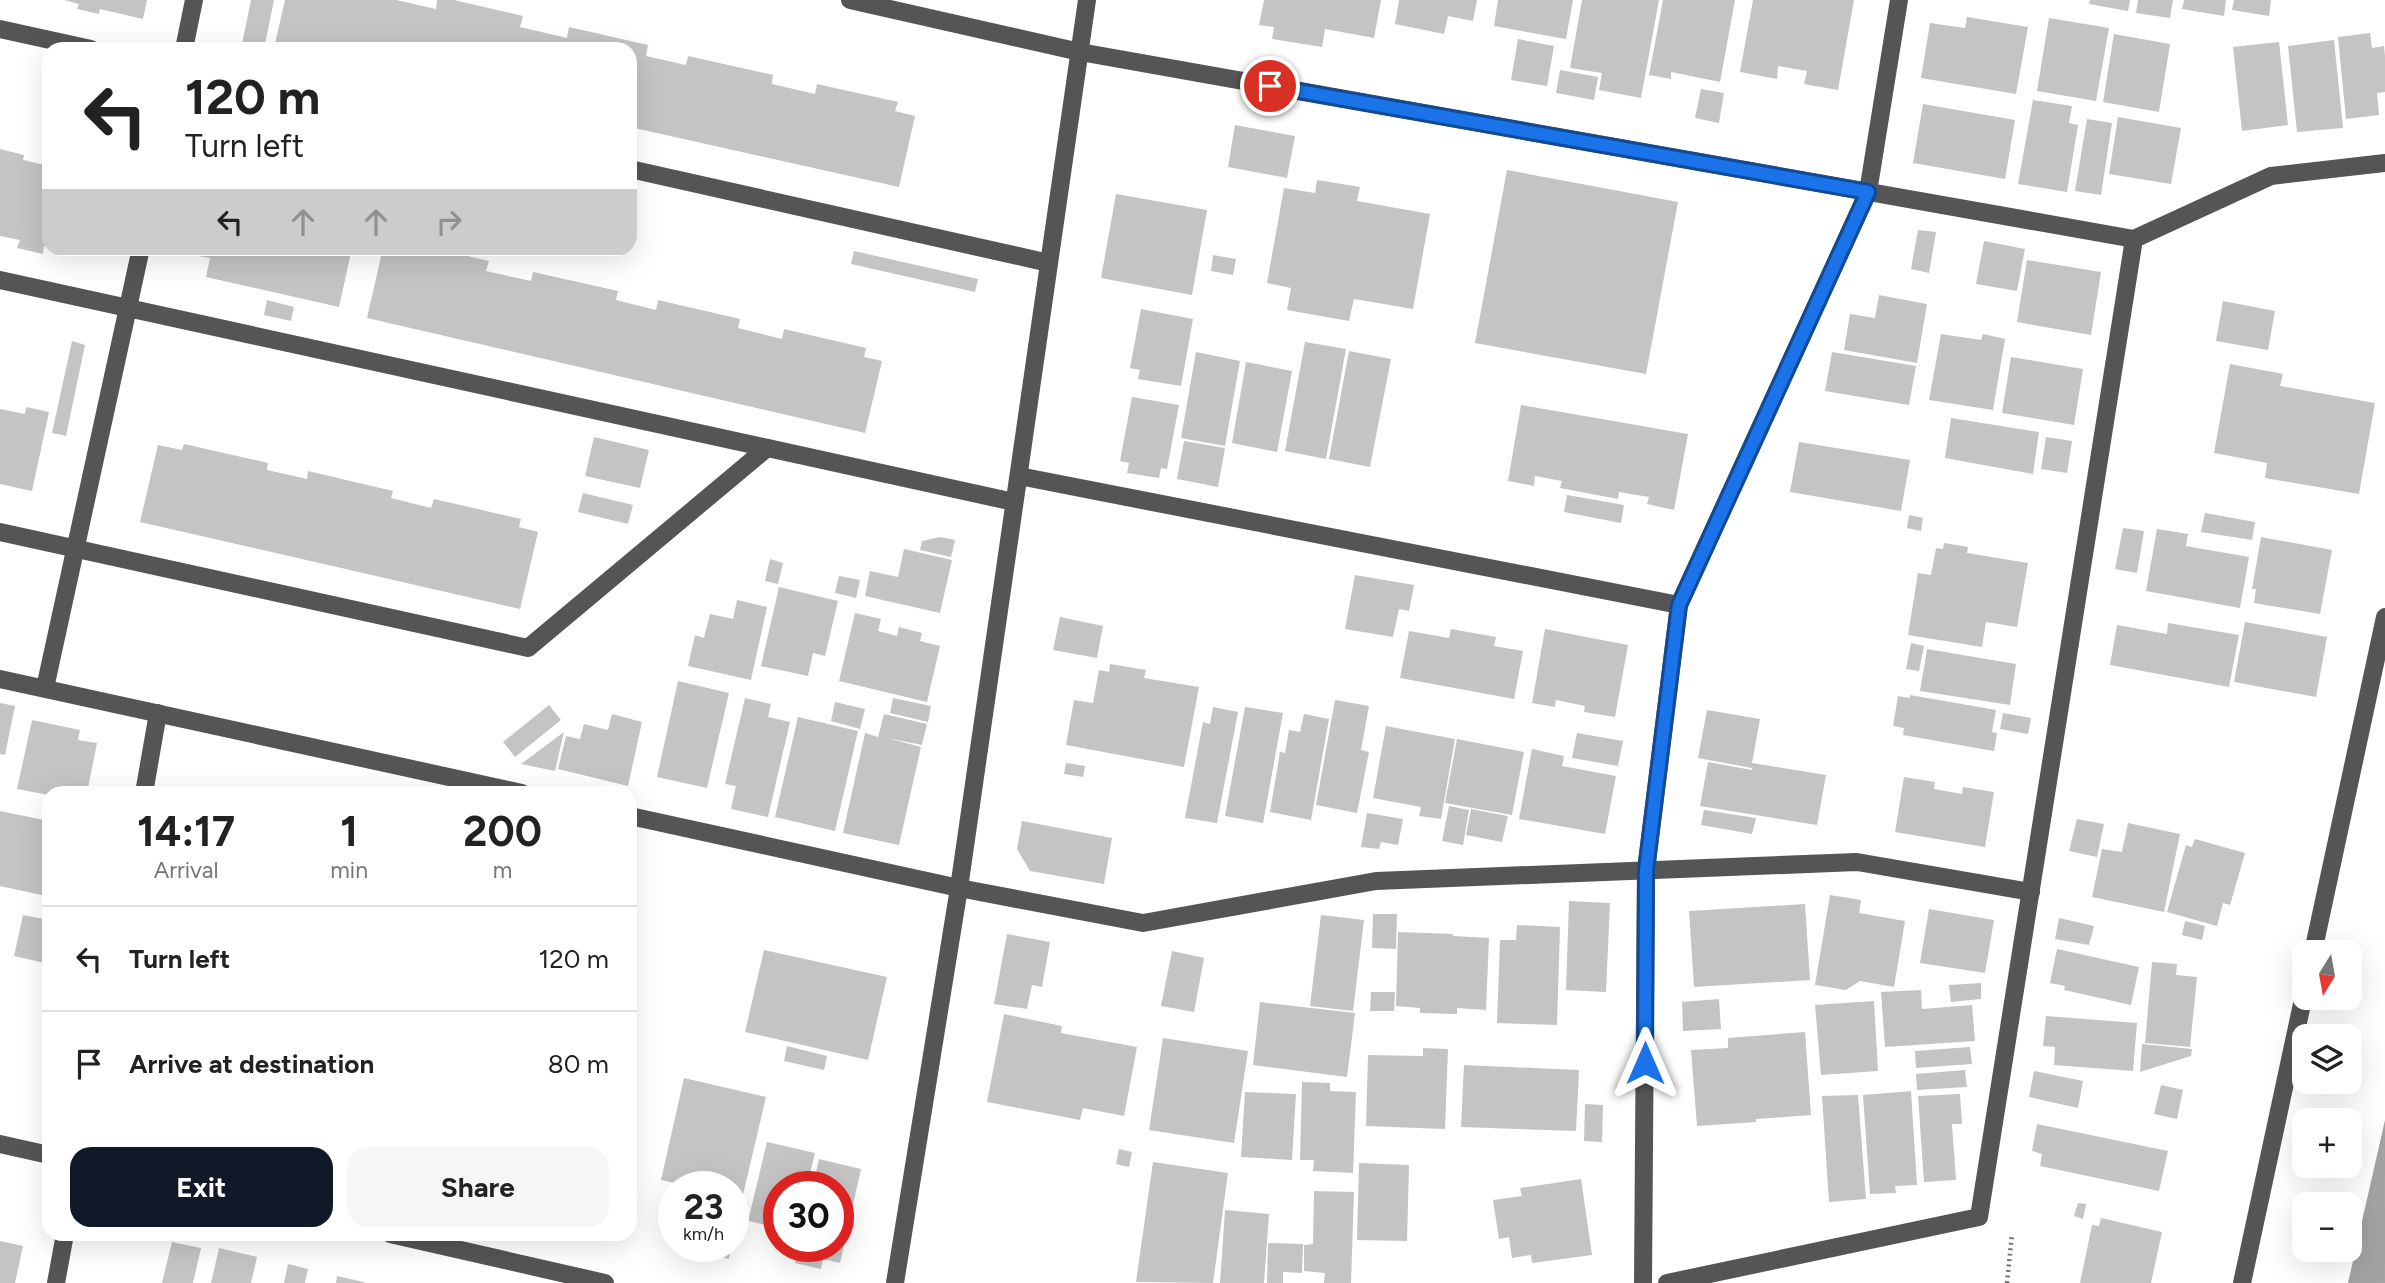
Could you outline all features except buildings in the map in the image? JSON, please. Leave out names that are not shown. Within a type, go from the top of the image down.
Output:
[{"type":"street","points":[[185,42],[194,0]]},
{"type":"street","points":[[850,0],[1080,52],[2134,239],[2271,176],[2385,163]]},
{"type":"street","points":[[895,1283],[959,888],[1087,0]]},
{"type":"street","points":[[1643,1283],[1646,870],[1679,605],[1868,192],[1899,0]]},
{"type":"street","points":[[0,29],[59,42]]},
{"type":"street","points":[[637,171],[1049,263]]},
{"type":"street","points":[[1667,1283],[1979,1217],[2134,239]]},
{"type":"street","points":[[45,688],[139,256]]},
{"type":"street","points":[[0,280],[1014,502]]},
{"type":"street","points":[[0,532],[528,648],[767,448]]},
{"type":"street","points":[[1019,476],[1679,605]]},
{"type":"street","points":[[2316,940],[2385,617]]},
{"type":"street","points":[[0,679],[490,786]]},
{"type":"street","points":[[145,786],[159,713]]},
{"type":"street","points":[[637,818],[959,888],[1143,923],[1376,881],[1857,862],[2031,892]]},
{"type":"street","points":[[2242,1283],[2301,1010]]},
{"type":"street","points":[[0,1144],[42,1153]]},
{"type":"street","points":[[56,1283],[64,1241]]},
{"type":"street","points":[[421,1241],[605,1283]]},
{"type":"shaded area","points":[[2385,1120],[2385,1283],[2348,1283],[2353,1262],[2362,1262],[2362,1221]]},
{"type":"route","points":[[1270,86],[1868,192],[1679,605],[1646,870],[1645,1063]]}]
